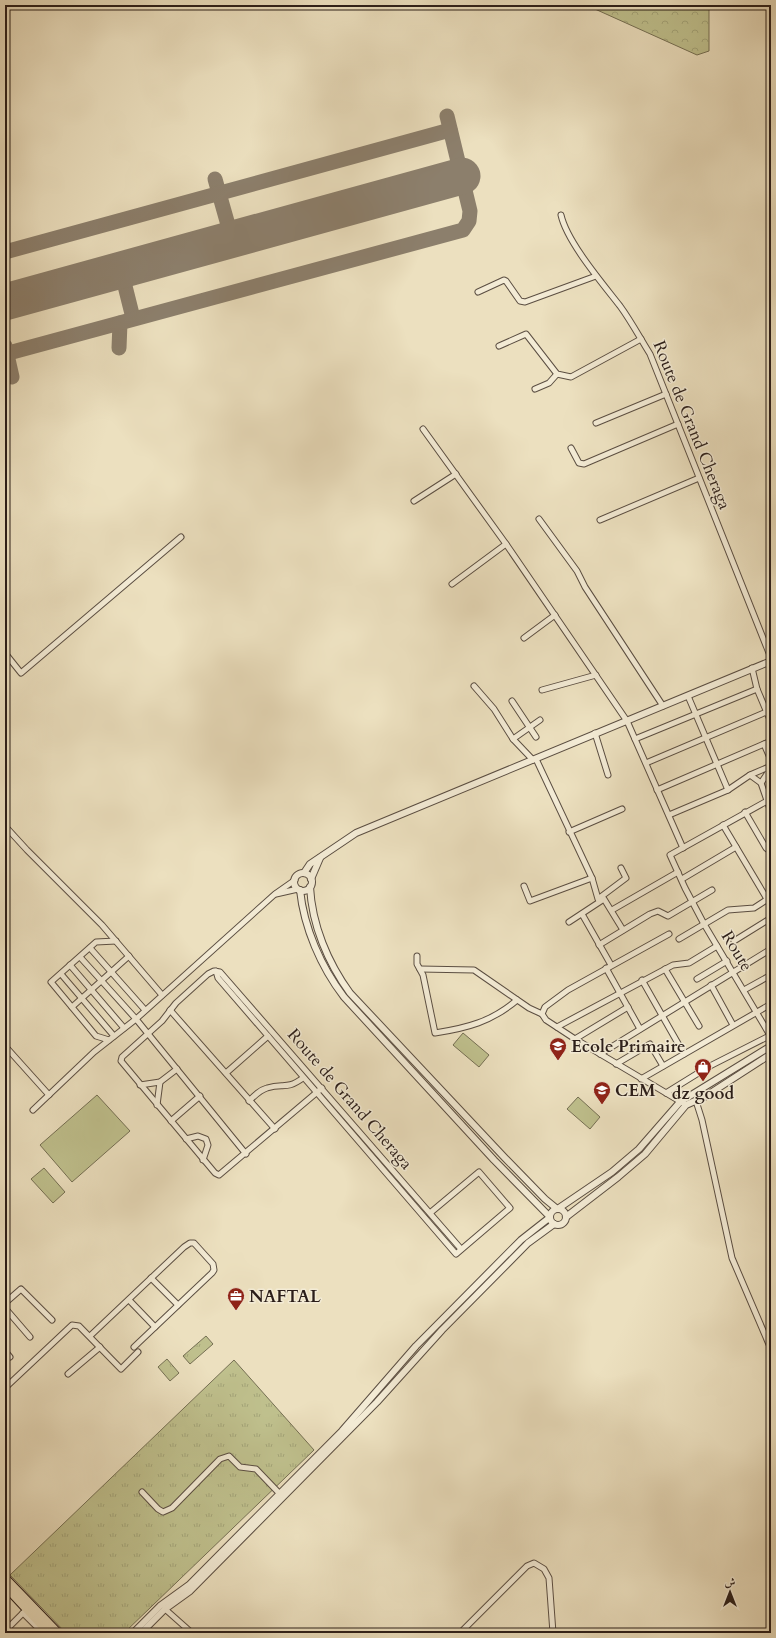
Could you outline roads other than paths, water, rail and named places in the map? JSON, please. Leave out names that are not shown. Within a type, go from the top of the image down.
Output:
[{"type":"main road","points":[[5,1578],[58,1633]]},
{"type":"main road","points":[[5,1586],[25,1611],[50,1633]]},
{"type":"street","name":"Route de Grand Cheraga","points":[[561,215],[567,232],[596,276],[621,308],[650,354],[771,660]]},
{"type":"street","points":[[478,292],[504,280],[520,301],[525,302],[596,276]]},
{"type":"street","points":[[499,346],[525,334],[529,335],[557,374],[571,377],[641,339]]},
{"type":"street","points":[[535,389],[549,382],[557,374]]},
{"type":"street","points":[[596,423],[666,394]]},
{"type":"street","points":[[571,448],[579,463],[584,464],[678,424]]},
{"type":"street","points":[[423,429],[506,544],[627,721],[683,848],[767,801]]},
{"type":"street","points":[[414,501],[456,474]]},
{"type":"street","points":[[600,520],[700,478]]},
{"type":"street","points":[[539,519],[577,571],[585,586],[663,706]]},
{"type":"street","points":[[5,653],[21,673],[181,537]]},
{"type":"street","points":[[452,584],[506,544]]},
{"type":"street","points":[[524,638],[555,615]]},
{"type":"street","points":[[33,1110],[109,1040],[136,1019],[275,894],[295,880],[299,874],[304,873],[309,865],[356,833],[595,733],[688,696],[771,660]]},
{"type":"street","points":[[752,668],[757,689],[768,710],[771,722]]},
{"type":"street","points":[[542,690],[596,675]]},
{"type":"street","points":[[474,686],[494,709],[513,739],[534,759],[592,878],[598,899],[626,878],[621,868]]},
{"type":"street","points":[[635,739],[757,689]]},
{"type":"street","points":[[688,696],[707,737],[728,790]]},
{"type":"street","points":[[512,701],[536,737]]},
{"type":"street","points":[[646,763],[768,710]]},
{"type":"street","points":[[513,739],[540,720]]},
{"type":"street","points":[[595,733],[608,775]]},
{"type":"street","points":[[658,790],[771,741]]},
{"type":"street","points":[[764,744],[771,760]]},
{"type":"street","points":[[668,815],[728,790],[750,775],[771,767]]},
{"type":"street","points":[[761,783],[771,767]]},
{"type":"street","points":[[750,775],[761,783],[771,812]]},
{"type":"street","points":[[569,832],[622,809]]},
{"type":"street","points":[[745,812],[766,848],[771,852]]},
{"type":"street","points":[[679,939],[728,910],[754,908],[769,898],[723,825]]},
{"type":"street","points":[[5,826],[18,841],[102,925],[162,995]]},
{"type":"street","points":[[682,879],[736,847]]},
{"type":"street","name":"Route","points":[[683,848],[670,855],[704,924],[771,1036]]},
{"type":"street","points":[[321,856],[311,879],[310,887],[312,909],[325,950],[336,972],[350,993],[505,1158],[545,1199],[563,1210],[566,1217]]},
{"type":"street","points":[[612,910],[678,872]]},
{"type":"street","points":[[304,873],[311,879]]},
{"type":"street","points":[[524,886],[530,901],[592,878]]},
{"type":"street","points":[[295,880],[295,885],[299,890],[303,908],[318,954],[327,972],[344,997],[554,1224]]},
{"type":"street","points":[[275,894],[307,890],[310,887]]},
{"type":"street","points":[[599,945],[650,914],[658,911],[668,916],[712,890]]},
{"type":"street","points":[[570,922],[604,899],[623,930]]},
{"type":"street","points":[[582,914],[599,945],[620,992],[640,1029]]},
{"type":"street","points":[[734,941],[771,918]]},
{"type":"street","points":[[542,1014],[545,1007],[551,1002],[609,967],[669,934]]},
{"type":"street","points":[[109,1040],[96,1036],[51,982],[98,941],[116,941]]},
{"type":"street","points":[[557,1027],[673,964],[689,963],[717,946]]},
{"type":"street","points":[[90,948],[145,1010]]},
{"type":"street","points":[[600,1054],[771,949]]},
{"type":"street","points":[[72,1007],[92,991],[129,956]]},
{"type":"street","points":[[417,956],[417,964],[423,974],[435,1033],[456,1030],[484,1021],[502,1013],[517,1000]]},
{"type":"street","points":[[80,957],[136,1019],[246,1154]]},
{"type":"street","points":[[697,979],[727,961]]},
{"type":"street","points":[[70,965],[124,1028]]},
{"type":"street","points":[[420,969],[474,970],[529,1008],[542,1014],[546,1020],[575,1039],[683,1104]]},
{"type":"street","points":[[665,969],[698,1026]]},
{"type":"street","name":"Route de Grand Cheraga","points":[[216,971],[222,972],[461,1249]]},
{"type":"street","points":[[322,1088],[316,1093],[246,1154],[221,1175],[216,1175],[121,1061],[122,1057],[162,1022],[170,1010],[208,974],[216,971],[218,978],[303,1078],[316,1093],[456,1254],[510,1208],[479,1172],[430,1213]]},
{"type":"street","points":[[60,974],[114,1036]]},
{"type":"street","points":[[744,990],[771,975]]},
{"type":"street","points":[[642,980],[684,1054]]},
{"type":"street","points":[[711,985],[733,1025]]},
{"type":"street","points":[[641,1079],[771,1004]]},
{"type":"street","points":[[575,1039],[628,1007]]},
{"type":"street","points":[[170,1010],[275,1129]]},
{"type":"street","points":[[226,1073],[268,1036]]},
{"type":"street","points":[[666,1093],[708,1067],[734,1056],[771,1036]]},
{"type":"street","points":[[616,1064],[650,1044],[663,1066]]},
{"type":"street","points":[[5,1046],[49,1095]]},
{"type":"street","points":[[133,1633],[160,1606],[189,1585],[342,1431],[416,1346],[521,1240],[549,1217],[552,1211],[606,1176],[639,1149],[683,1104],[771,1046]]},
{"type":"street","points":[[141,1633],[165,1609],[190,1591],[343,1437],[382,1397],[442,1330],[528,1243],[554,1224],[562,1224],[566,1217],[645,1154],[683,1104],[696,1101],[771,1054]]},
{"type":"street","points":[[140,1085],[160,1082],[177,1069]]},
{"type":"street","points":[[249,1101],[260,1091],[268,1087],[288,1087],[303,1078]]},
{"type":"street","points":[[157,1105],[160,1082]]},
{"type":"street","points":[[171,1121],[200,1096]]},
{"type":"street","points":[[696,1101],[702,1120],[732,1258],[771,1350]]},
{"type":"street","points":[[186,1139],[198,1136],[206,1139],[208,1145],[203,1160]]},
{"type":"street","points":[[90,1336],[187,1245],[194,1244],[213,1264],[214,1270],[134,1347]]},
{"type":"street","points":[[152,1278],[178,1305]]},
{"type":"street","points":[[5,1303],[21,1289],[52,1320]]},
{"type":"street","points":[[128,1300],[155,1327]]},
{"type":"street","points":[[5,1308],[30,1338]]},
{"type":"street","points":[[5,1388],[66,1328],[76,1325],[90,1336],[121,1369],[138,1352]]},
{"type":"street","points":[[68,1374],[100,1347]]},
{"type":"street","points":[[5,1351],[10,1357]]},
{"type":"street","points":[[142,1492],[158,1509],[163,1512],[168,1510],[172,1508],[220,1459],[229,1456],[240,1467],[256,1469],[279,1493]]},
{"type":"street","points":[[460,1633],[527,1566],[534,1563],[544,1569],[549,1578],[553,1633]]},
{"type":"street","points":[[165,1609],[192,1633]]},
{"type":"street","points":[[5,1631],[25,1611],[43,1633]]},
{"type":"place","name":"Ecole Primaire","points":[[558,1061]]},
{"type":"place","name":"dz good","points":[[703,1082]]},
{"type":"place","name":"CEM","points":[[602,1105]]},
{"type":"place","name":"NAFTAL","points":[[236,1311]]}]
